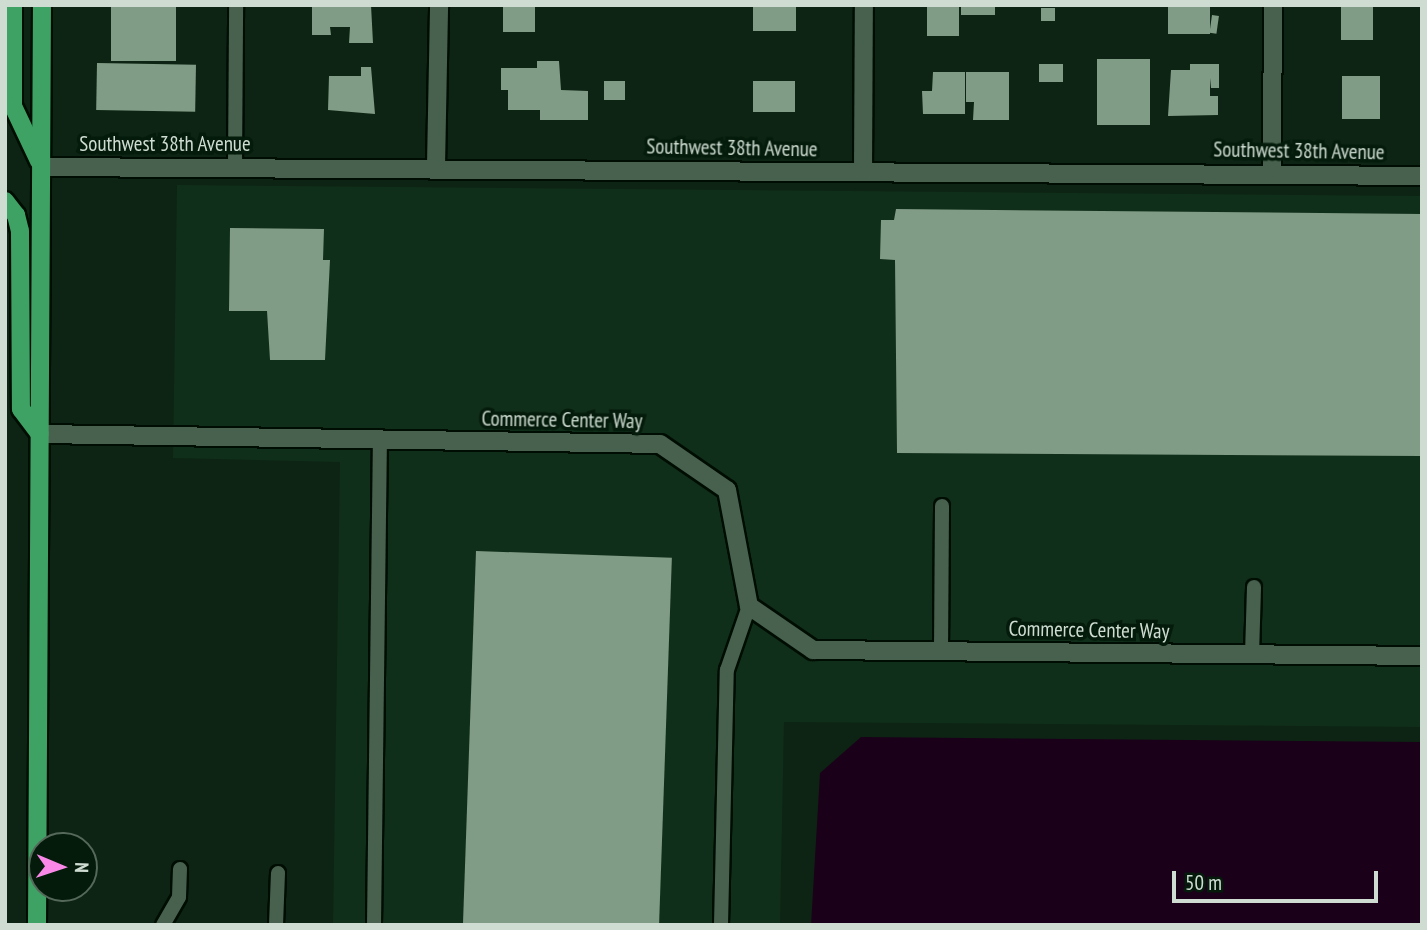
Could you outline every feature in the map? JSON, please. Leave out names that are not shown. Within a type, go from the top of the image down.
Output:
[{"type":"main road","points":[[13,5],[13,106],[42,167]]},
{"type":"main road","points":[[37,925],[42,5]]},
{"type":"main road","points":[[5,201],[20,231],[20,401],[27,420],[40,434]]},
{"type":"street","points":[[436,166],[439,5]]},
{"type":"street","points":[[863,172],[864,5]]},
{"type":"street","points":[[1272,173],[1273,5]]},
{"type":"street","name":"Southwest 38th Avenue","points":[[42,167],[436,166],[1422,176]]},
{"type":"street","name":"Commerce Center Way","points":[[40,434],[660,444],[727,490],[749,606],[813,650],[1422,656]]},
{"type":"lane","points":[[235,166],[236,5]]},
{"type":"lane","points":[[374,925],[380,440]]},
{"type":"lane","points":[[941,652],[942,506]]},
{"type":"lane","points":[[1252,654],[1254,587]]},
{"type":"lane","points":[[721,925],[727,670],[749,606]]},
{"type":"lane","points":[[163,925],[180,897],[180,869]]},
{"type":"lane","points":[[276,925],[278,873]]},
{"type":"shaded area","points":[[177,185],[1422,196],[1422,727],[784,722],[780,925],[333,925],[340,462],[173,458]]},
{"type":"shaded area","points":[[861,737],[1422,742],[1422,925],[811,925],[820,773]]},
{"type":"building","points":[[111,5],[176,5],[176,61],[111,61]]},
{"type":"building","points":[[312,5],[371,5],[373,43],[349,43],[350,27],[330,27],[331,35],[312,35]]},
{"type":"building","points":[[503,5],[535,5],[535,32],[503,32]]},
{"type":"building","points":[[753,5],[796,5],[796,31],[753,31]]},
{"type":"building","points":[[927,5],[959,5],[959,36],[927,36]]},
{"type":"building","points":[[961,5],[995,5],[995,15],[961,15]]},
{"type":"building","points":[[1168,5],[1210,5],[1210,34],[1168,34]]},
{"type":"building","points":[[1341,5],[1373,5],[1373,40],[1341,40]]},
{"type":"building","points":[[1041,8],[1055,8],[1055,21],[1041,21]]},
{"type":"building","points":[[1212,15],[1219,16],[1216,34],[1209,33]]},
{"type":"building","points":[[1097,59],[1150,59],[1150,125],[1097,125]]},
{"type":"building","points":[[537,61],[559,61],[561,90],[588,91],[588,120],[540,120],[540,110],[508,110],[508,90],[501,90],[501,68],[537,68]]},
{"type":"building","points":[[97,63],[196,65],[195,112],[96,110]]},
{"type":"building","points":[[1039,64],[1063,64],[1063,82],[1039,82]]},
{"type":"building","points":[[1190,64],[1219,64],[1219,88],[1211,88],[1210,78],[1210,96],[1218,96],[1218,115],[1168,116],[1171,70],[1190,70]]},
{"type":"building","points":[[361,67],[371,67],[375,114],[328,110],[329,76],[361,76]]},
{"type":"building","points":[[933,72],[965,72],[965,114],[923,114],[922,91],[932,91]]},
{"type":"building","points":[[966,72],[1009,72],[1009,120],[973,120],[974,102],[966,102]]},
{"type":"building","points":[[1342,76],[1380,76],[1380,119],[1342,119]]},
{"type":"building","points":[[604,81],[625,81],[625,100],[604,100]]},
{"type":"building","points":[[753,81],[795,81],[795,112],[753,112]]},
{"type":"building","points":[[896,209],[1422,214],[1422,456],[897,453],[895,260],[880,259],[881,220],[894,220]]},
{"type":"building","points":[[230,228],[324,229],[323,260],[330,260],[325,360],[270,360],[267,311],[229,311]]},
{"type":"building","points":[[476,551],[672,558],[659,925],[463,925]]}]
